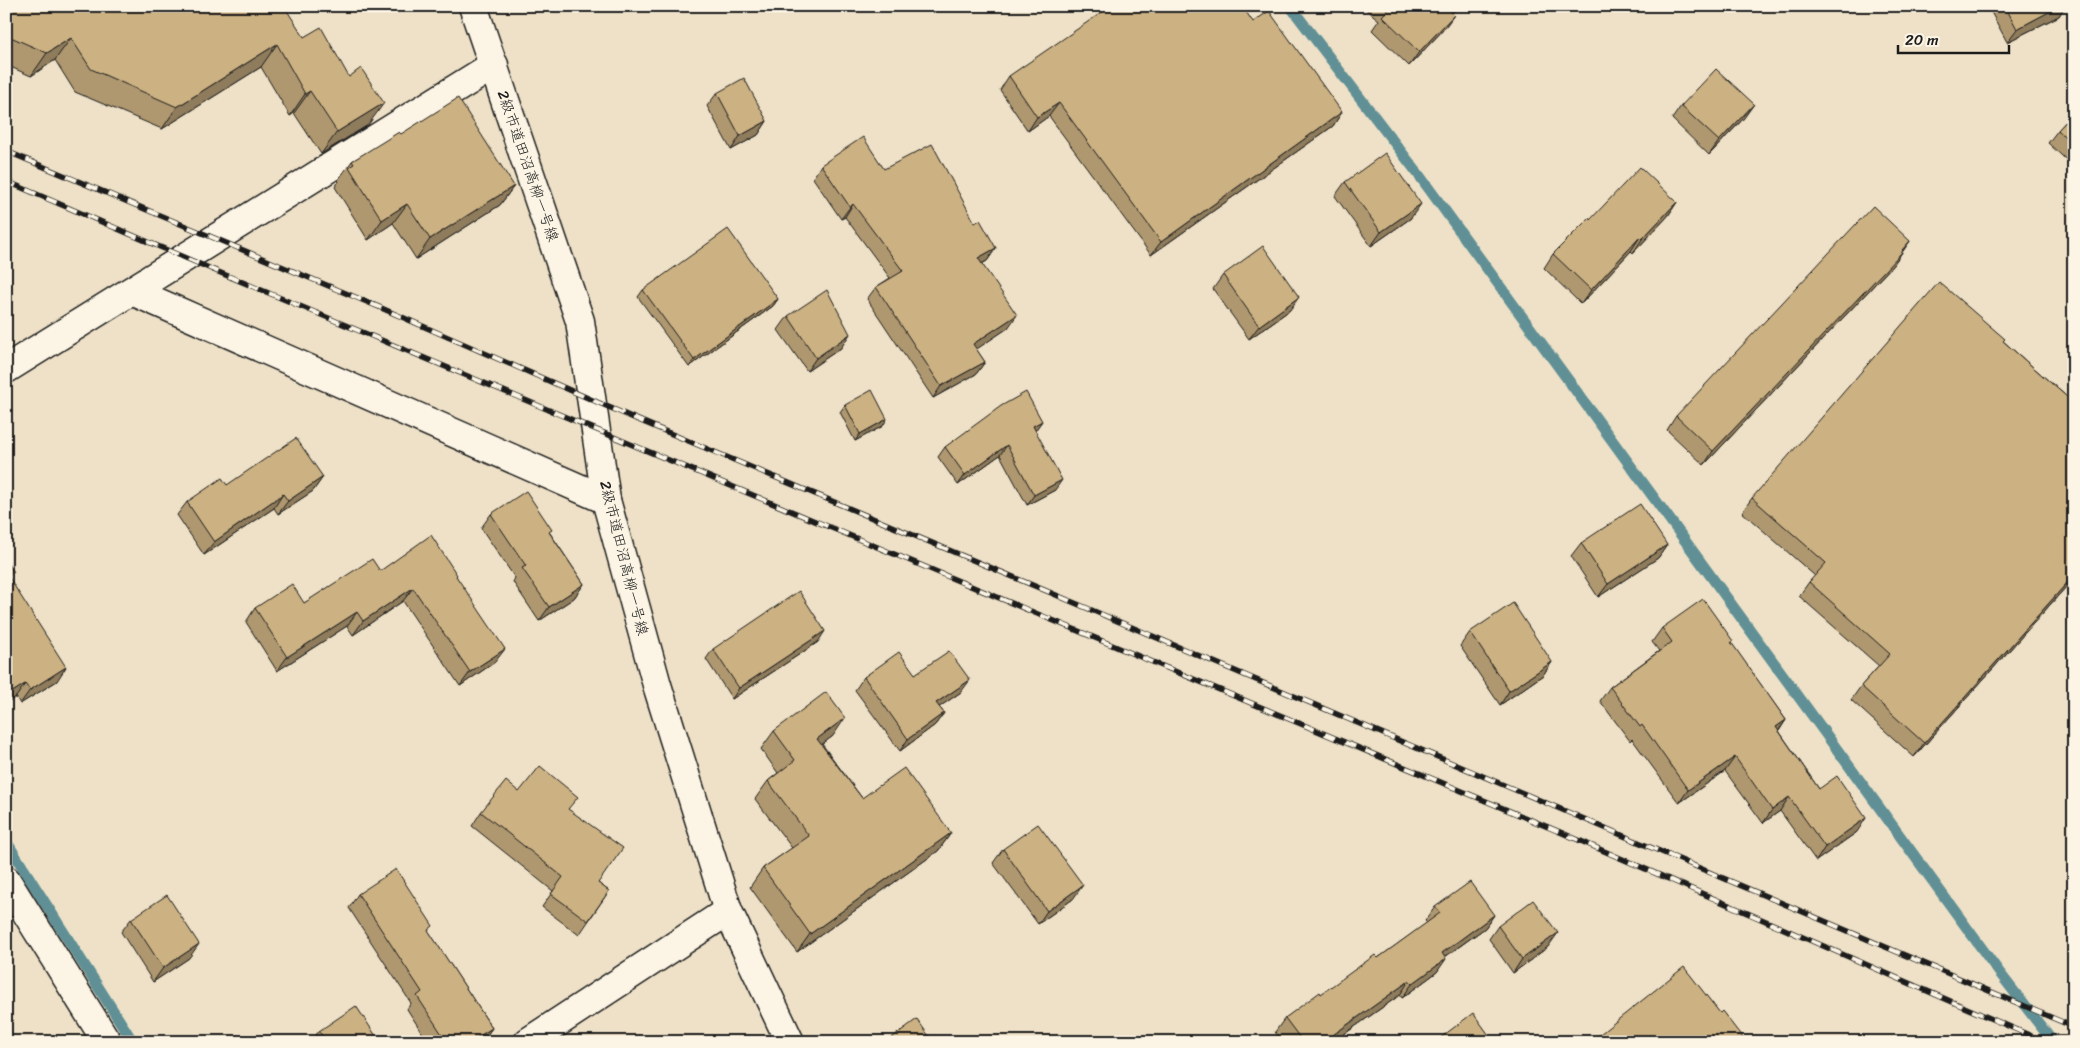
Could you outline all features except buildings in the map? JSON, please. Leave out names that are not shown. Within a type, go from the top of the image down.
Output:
[{"type":"street","name":"2級市道田沼高柳一号線","points":[[473,6],[580,321],[606,500],[657,685],[728,911],[790,1042]]},
{"type":"street","points":[[6,369],[494,64]]},
{"type":"street","points":[[132,291],[606,500]]},
{"type":"street","points":[[6,880],[107,1042]]},
{"type":"street","points":[[528,1042],[728,911]]},
{"type":"waterway","points":[[1290,6],[1419,175],[1999,972],[2053,1042]]},
{"type":"waterway","points":[[6,841],[133,1042]]},
{"type":"railway","points":[[6,151],[379,307],[636,419],[2074,1027]]},
{"type":"railway","points":[[6,181],[216,271],[1560,832],[2045,1042]]}]
